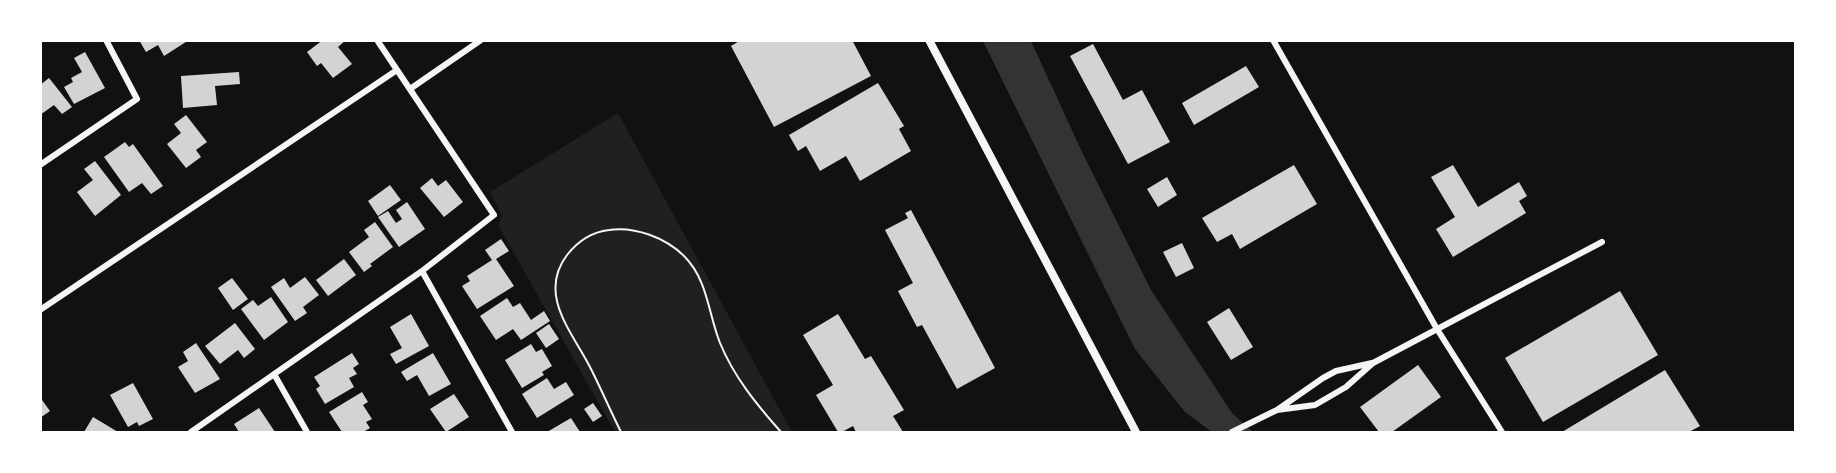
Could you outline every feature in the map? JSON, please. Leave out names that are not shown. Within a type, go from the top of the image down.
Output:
[{"type":"main road","points":[[929,40],[1136,432]]},
{"type":"street","points":[[40,165],[137,99],[106,40]]},
{"type":"street","points":[[191,432],[422,270],[494,215],[377,40]]},
{"type":"street","points":[[410,89],[481,40]]},
{"type":"street","points":[[1273,40],[1437,329],[1502,432]]},
{"type":"street","points":[[40,310],[397,70]]},
{"type":"street","points":[[1232,432],[1277,410],[1323,378],[1336,372],[1372,363],[1602,242]]},
{"type":"street","points":[[422,270],[512,432]]},
{"type":"street","points":[[1277,410],[1315,405],[1346,387],[1372,363]]},
{"type":"street","points":[[274,374],[307,432]]},
{"type":"path","points":[[621,432],[591,368],[560,313],[556,287],[558,273],[573,248],[596,233],[624,229],[654,236],[684,255],[704,285],[714,324],[730,364],[750,397],[781,432]]},
{"type":"shaded area","points":[[983,41],[1031,41],[1082,152],[1151,290],[1232,413],[1253,432],[1212,432],[1185,412],[1135,349]]},
{"type":"shaded area","points":[[618,113],[792,432],[615,432],[498,225],[502,216],[490,192]]},
{"type":"building","points":[[139,40],[189,40],[164,56],[158,45],[146,52]]},
{"type":"building","points":[[323,40],[346,40],[338,47],[352,64],[333,78],[321,63],[317,66],[307,52]]},
{"type":"building","points":[[741,40],[852,40],[871,76],[774,127],[731,46]]},
{"type":"building","points":[[1093,44],[1123,100],[1142,90],[1170,142],[1128,164],[1070,56]]},
{"type":"building","points":[[85,52],[105,88],[74,104],[64,87],[73,82],[71,78],[82,72],[74,58]]},
{"type":"building","points":[[1246,66],[1259,87],[1194,125],[1182,103]]},
{"type":"building","points":[[239,72],[240,84],[215,86],[217,105],[183,108],[181,76]]},
{"type":"building","points":[[49,78],[72,107],[62,114],[54,105],[40,115],[40,85]]},
{"type":"building","points":[[878,83],[904,126],[899,129],[911,151],[860,181],[846,156],[820,171],[806,146],[798,151],[789,135]]},
{"type":"building","points":[[186,115],[207,142],[196,150],[201,157],[186,168],[167,144],[181,133],[174,124]]},
{"type":"building","points":[[125,142],[129,147],[133,144],[163,186],[151,194],[142,183],[129,192],[104,157]]},
{"type":"building","points":[[95,161],[121,195],[95,216],[77,192],[93,180],[84,169]]},
{"type":"building","points":[[1294,165],[1317,204],[1240,249],[1232,234],[1217,242],[1202,218]]},
{"type":"building","points":[[1453,165],[1478,207],[1519,182],[1527,196],[1519,201],[1526,213],[1453,257],[1436,229],[1455,217],[1431,177]]},
{"type":"building","points":[[1167,177],[1177,195],[1158,207],[1147,189]]},
{"type":"building","points":[[432,178],[438,186],[446,180],[463,202],[444,217],[420,188]]},
{"type":"building","points":[[390,185],[401,200],[378,216],[368,201]]},
{"type":"building","points":[[407,202],[425,229],[399,247],[378,217],[388,211],[396,223],[402,219],[396,210]]},
{"type":"building","points":[[911,210],[995,368],[957,389],[922,325],[917,327],[898,291],[913,283],[885,230],[908,218],[905,213]]},
{"type":"building","points":[[375,222],[393,247],[370,264],[372,266],[364,272],[349,252],[369,237],[364,230]]},
{"type":"building","points":[[501,239],[509,251],[496,259],[514,286],[477,309],[462,286],[470,281],[467,276],[492,260],[485,250]]},
{"type":"building","points":[[1182,243],[1194,268],[1176,277],[1163,252]]},
{"type":"building","points":[[344,259],[356,275],[328,296],[316,280]]},
{"type":"building","points":[[305,277],[319,295],[303,307],[307,313],[295,321],[271,287],[284,278],[290,288]]},
{"type":"building","points":[[232,278],[248,299],[233,310],[218,288]]},
{"type":"building","points":[[1620,291],[1658,355],[1543,422],[1505,358]]},
{"type":"building","points":[[271,297],[288,322],[264,340],[241,309],[253,300],[258,306]]},
{"type":"building","points":[[507,298],[513,307],[520,303],[531,320],[544,311],[550,321],[521,340],[513,329],[496,340],[480,316]]},
{"type":"building","points":[[1229,308],[1253,347],[1231,360],[1207,322]]},
{"type":"building","points":[[411,314],[429,346],[396,364],[390,354],[402,348],[390,327]]},
{"type":"building","points":[[838,314],[865,359],[871,356],[904,410],[893,416],[903,432],[856,432],[853,426],[838,432],[816,395],[833,385],[803,335]]},
{"type":"building","points":[[235,323],[255,349],[244,358],[238,350],[220,364],[205,346]]},
{"type":"building","points":[[549,324],[559,339],[546,348],[536,333]]},
{"type":"building","points":[[196,343],[220,379],[195,393],[178,367],[188,361],[183,352]]},
{"type":"building","points":[[531,344],[536,352],[542,349],[552,366],[542,372],[544,375],[522,388],[505,360]]},
{"type":"building","points":[[352,353],[359,364],[353,368],[357,374],[349,378],[354,387],[325,404],[316,389],[320,386],[314,377]]},
{"type":"building","points":[[433,353],[451,384],[429,396],[417,375],[407,381],[401,372]]},
{"type":"building","points":[[1418,365],[1441,397],[1392,432],[1379,432],[1360,407]]},
{"type":"building","points":[[1665,370],[1700,426],[1689,432],[1562,432]]},
{"type":"building","points":[[547,378],[554,389],[566,382],[574,395],[537,418],[522,394]]},
{"type":"building","points":[[133,383],[153,419],[139,426],[137,422],[128,427],[110,395]]},
{"type":"building","points":[[362,392],[368,402],[363,405],[372,419],[366,422],[370,428],[363,432],[342,432],[329,412]]},
{"type":"building","points":[[454,394],[469,417],[446,432],[430,409]]},
{"type":"building","points":[[42,400],[50,411],[40,418],[40,401]]},
{"type":"building","points":[[593,403],[602,416],[593,422],[584,409]]},
{"type":"building","points":[[259,408],[275,432],[239,432],[234,424]]},
{"type":"building","points":[[93,417],[118,432],[84,432]]},
{"type":"building","points":[[571,418],[580,432],[547,432]]}]
